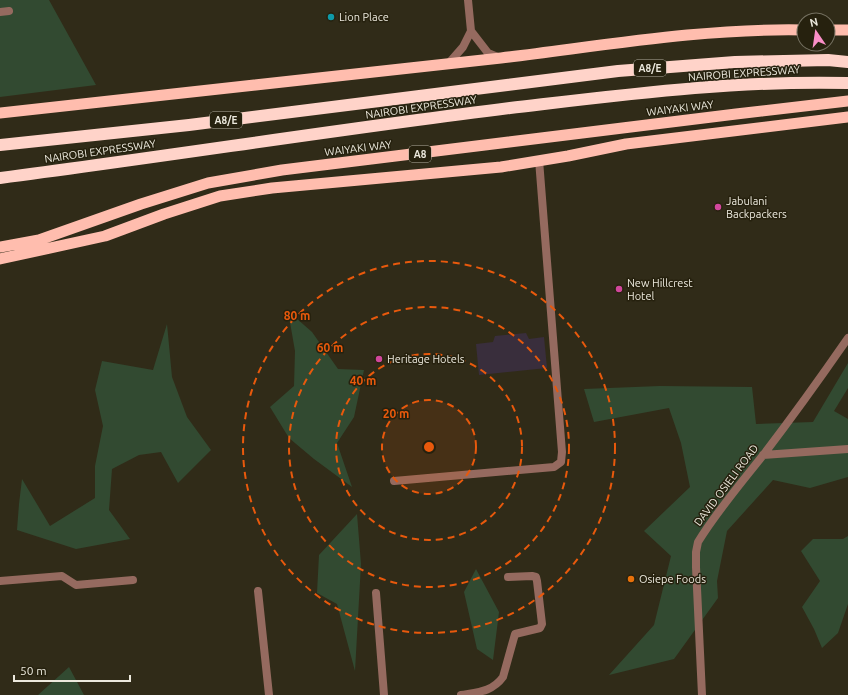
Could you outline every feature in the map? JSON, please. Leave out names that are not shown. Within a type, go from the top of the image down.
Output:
[{"type":"highway","points":[[0,113],[500,58],[659,37],[722,32],[796,30]]},
{"type":"highway","points":[[836,30],[848,30]]},
{"type":"highway","name":"NAIROBI EXPRESSWAY","points":[[0,145],[189,125],[618,71],[735,62],[828,60],[848,62]]},
{"type":"highway","name":"NAIROBI EXPRESSWAY","points":[[5,177],[454,115],[619,95],[738,85],[801,82],[848,83]]},
{"type":"highway","name":"WAIYAKI WAY","points":[[0,247],[39,240],[141,204],[216,182],[289,170],[848,101]]},
{"type":"highway","points":[[0,259],[105,236],[164,214],[220,196],[272,188],[501,167],[626,144],[848,117]]},
{"type":"street","points":[[468,0],[471,30],[488,53],[500,58]]},
{"type":"street","points":[[448,63],[463,47],[471,30]]},
{"type":"street","points":[[394,481],[554,467],[561,462],[562,452],[539,160]]},
{"type":"street","name":"DAVID OSIELI ROAD","points":[[702,695],[696,567],[698,542],[739,483],[763,455],[804,401],[848,338]]},
{"type":"street","points":[[763,455],[848,449]]},
{"type":"street","points":[[0,581],[62,576],[76,584],[134,580]]},
{"type":"street","points":[[460,695],[485,691],[493,688],[499,683],[503,677],[515,634],[540,628],[542,624],[536,577],[508,576]]},
{"type":"street","points":[[258,591],[269,695]]},
{"type":"street","points":[[376,593],[384,695]]},
{"type":"shaded area","points":[[526,333],[529,339],[544,337],[547,368],[479,375],[476,344],[493,342],[495,336]]},
{"type":"green space","points":[[0,0],[49,0],[96,85],[0,97]]},
{"type":"green space","points":[[288,311],[312,332],[338,369],[364,370],[354,417],[337,443],[352,487],[314,459],[289,438],[270,407],[294,386],[295,351]]},
{"type":"green space","points":[[167,324],[172,377],[187,417],[211,450],[178,483],[161,452],[139,455],[112,469],[109,510],[130,539],[76,549],[17,530],[22,479],[50,526],[95,498],[95,466],[103,426],[95,390],[102,361],[153,370]]},
{"type":"green space","points":[[848,363],[848,388],[834,411],[848,419],[848,477],[810,488],[773,480],[727,531],[717,581],[718,598],[674,659],[609,675],[654,625],[671,556],[644,531],[690,487],[681,443],[669,408],[594,422],[584,389],[660,386],[752,387],[756,424],[813,422]]},
{"type":"green space","points":[[357,514],[361,564],[355,671],[337,604],[317,593],[319,555]]},
{"type":"green space","points":[[848,536],[848,604],[838,633],[822,648],[802,607],[820,581],[801,551],[813,539],[843,539]]},
{"type":"green space","points":[[476,569],[499,612],[493,660],[477,649],[464,592]]},
{"type":"green space","points":[[69,667],[84,695],[38,695]]},
{"type":"place","name":"Lion Place","points":[[331,17]]},
{"type":"place","name":"Jabulani Backpackers","points":[[718,207]]},
{"type":"place","name":"New Hillcrest Hotel","points":[[619,289]]},
{"type":"place","name":"Heritage Hotels","points":[[379,359]]},
{"type":"place","name":"Osiepe Foods","points":[[631,579]]}]
